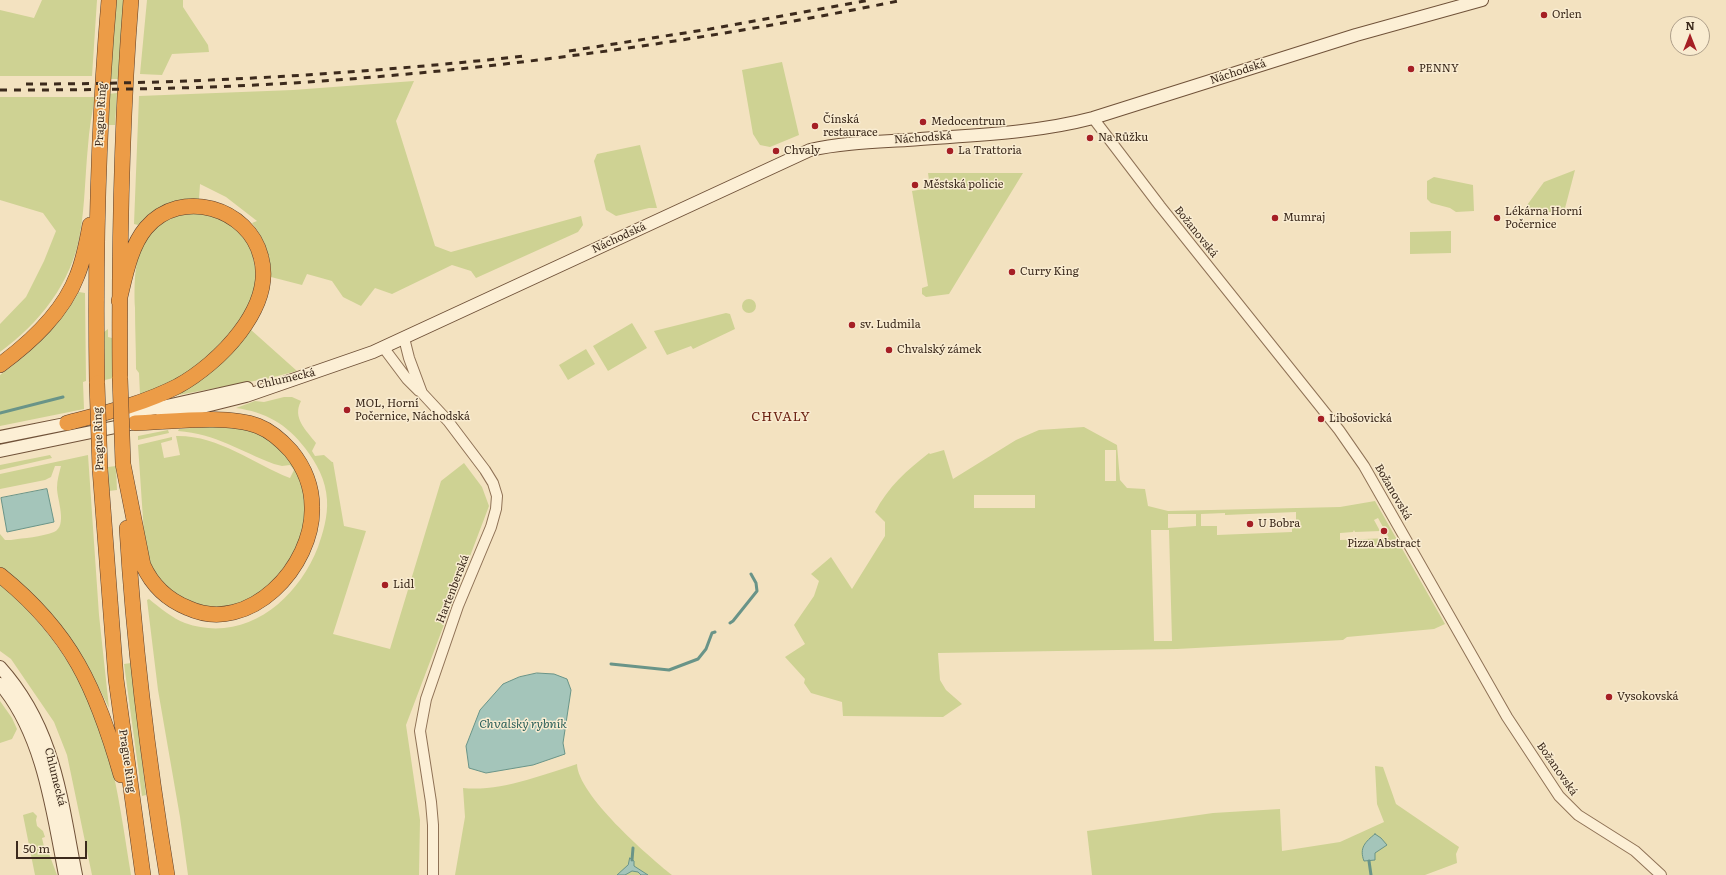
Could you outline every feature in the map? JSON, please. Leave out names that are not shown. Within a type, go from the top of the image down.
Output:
[{"type":"highway","name":"Prague Ring","points":[[109,0],[98,179],[96,278],[100,469],[116,679],[144,875]]},
{"type":"highway","name":"Prague Ring","points":[[131,0],[123,114],[119,236],[120,378],[123,464],[129,563],[138,662],[149,758],[167,875]]},
{"type":"highway","points":[[0,365],[43,328],[58,309],[72,287],[78,275],[86,246],[98,179]]},
{"type":"highway","points":[[67,423],[142,402],[178,386],[204,368],[235,338],[253,311],[260,296],[263,284],[262,258],[257,244],[248,230],[226,213],[212,208],[196,206],[173,210],[153,221],[142,233],[129,265],[119,301]]},
{"type":"highway","points":[[123,464],[143,566],[160,589],[171,599],[184,606],[196,611],[218,614],[246,609],[258,602],[274,589],[288,574],[300,554],[307,537],[311,521],[311,492],[306,476],[299,462],[278,439],[258,426],[234,421],[214,420],[135,423]]},
{"type":"highway","points":[[0,575],[30,601],[53,627],[85,674],[106,725],[136,825]]},
{"type":"main road","name":"Náchodská","points":[[320,371],[404,338],[810,150],[886,141],[1044,129],[1093,118],[1362,33],[1482,0]]},
{"type":"main road","name":"Chlumecká","points":[[0,437],[67,423],[162,407],[320,371]]},
{"type":"main road","name":"Chlumecká","points":[[0,451],[135,423],[246,396],[320,371]]},
{"type":"main road","name":"Chlumecká","points":[[0,667],[17,687],[29,706],[47,745],[54,767],[76,875]]},
{"type":"main road","name":"Chlumecká","points":[[0,684],[20,713],[37,756],[52,808],[65,875]]},
{"type":"street","name":"Božanovská","points":[[1093,118],[1158,203],[1339,430],[1364,466],[1507,717],[1559,796],[1578,815],[1635,851],[1661,875]]},
{"type":"street","name":"Hartenberská","points":[[404,338],[422,393],[448,421],[485,470],[493,483],[497,496],[496,509],[491,527],[458,606],[426,699],[420,731],[432,817],[433,875]]},
{"type":"street","points":[[383,347],[407,379],[422,393]]},
{"type":"green space","points":[[42,0],[97,0],[92,76],[0,76],[0,10],[34,18]]},
{"type":"green space","points":[[115,0],[124,0],[118,79],[109,79]]},
{"type":"green space","points":[[147,0],[183,0],[183,7],[208,45],[209,52],[172,54],[162,75],[140,74]]},
{"type":"green space","points":[[782,62],[799,135],[770,147],[760,145],[753,134],[742,70]]},
{"type":"green space","points":[[414,81],[396,121],[435,246],[451,252],[581,216],[583,225],[578,232],[476,278],[471,271],[452,265],[392,294],[375,288],[361,306],[343,297],[332,281],[307,274],[302,285],[271,277],[270,262],[264,242],[252,223],[257,221],[226,197],[200,184],[199,199],[182,200],[166,205],[151,213],[138,225],[134,224],[139,96],[293,90]]},
{"type":"green space","points":[[117,93],[115,125],[109,125],[108,94]]},
{"type":"green space","points":[[0,97],[95,97],[89,134],[82,223],[76,252],[70,269],[52,300],[40,315],[14,341],[0,352],[0,324],[26,297],[44,261],[56,231],[43,213],[0,200]]},
{"type":"green space","points":[[640,145],[657,208],[649,208],[616,216],[606,210],[594,161],[597,154]]},
{"type":"green space","points":[[1575,170],[1564,212],[1522,212],[1544,182]]},
{"type":"green space","points":[[928,173],[1023,173],[949,294],[926,297],[922,294],[922,288],[928,286],[912,191],[930,188]]},
{"type":"green space","points":[[1434,177],[1473,185],[1474,211],[1456,212],[1450,208],[1431,203],[1427,199],[1427,181]]},
{"type":"green space","points":[[197,212],[230,224],[242,235],[253,256],[256,278],[255,290],[248,306],[234,328],[205,358],[186,373],[140,395],[139,373],[136,369],[135,290],[138,257],[143,244],[151,232],[162,223],[177,216]]},
{"type":"green space","points":[[1451,231],[1451,253],[1410,254],[1410,232]]},
{"type":"green space","points":[[79,292],[85,293],[86,381],[83,382],[84,409],[0,426],[0,375],[34,348],[44,338],[63,316]]},
{"type":"green space","points":[[746,299],[752,299],[756,303],[756,309],[752,313],[746,313],[742,309],[742,303]]},
{"type":"green space","points":[[726,313],[730,314],[735,329],[693,349],[691,346],[667,355],[654,331]]},
{"type":"green space","points":[[632,323],[647,348],[608,371],[593,346]]},
{"type":"green space","points":[[108,329],[108,337],[112,338],[113,378],[105,380],[104,332]]},
{"type":"green space","points":[[250,329],[297,371],[270,378],[173,396]]},
{"type":"green space","points":[[586,349],[595,364],[568,380],[559,365]]},
{"type":"green space","points":[[284,397],[292,397],[301,401],[298,413],[301,424],[316,443],[312,451],[315,456],[324,455],[333,462],[344,526],[366,531],[333,634],[390,649],[441,481],[464,463],[482,487],[489,506],[406,725],[420,820],[419,875],[188,875],[180,817],[158,690],[147,600],[149,599],[171,616],[185,623],[207,628],[228,628],[247,622],[266,613],[297,585],[309,567],[318,547],[326,518],[326,493],[323,479],[309,454],[291,432],[275,420],[266,416],[236,408],[255,401],[264,402]]},
{"type":"green space","points":[[226,425],[257,431],[280,447],[299,473],[307,510],[299,543],[286,565],[271,583],[252,599],[232,606],[210,608],[179,597],[162,582],[150,562],[144,534],[138,445],[172,437],[172,440],[161,443],[164,458],[180,455],[176,436],[206,440],[221,445],[290,478],[294,470],[290,465],[282,466],[274,464],[216,439],[178,431],[179,429]]},
{"type":"green space","points":[[1084,427],[1117,445],[1120,480],[1127,488],[1145,489],[1148,506],[1168,511],[1340,507],[1375,501],[1445,624],[1434,629],[1347,637],[1343,640],[1177,649],[938,653],[940,680],[946,690],[962,704],[943,717],[843,716],[842,702],[811,693],[804,683],[805,679],[785,657],[805,644],[794,625],[814,596],[819,581],[811,574],[831,557],[852,589],[885,536],[885,522],[875,512],[880,503],[892,487],[913,466],[929,453],[944,450],[953,479],[1016,440],[1039,430]],"holes":[[[1105,450],[1116,450],[1116,481],[1105,481]],[[974,495],[1035,495],[1035,508],[974,508]],[[1296,512],[1296,522],[1292,523],[1292,532],[1217,535],[1217,526],[1201,526],[1201,514],[1225,513],[1225,515]],[[1168,514],[1196,514],[1196,526],[1168,528]],[[1378,518],[1389,538],[1340,540],[1340,533],[1353,532],[1354,530],[1355,532],[1380,531],[1374,520]],[[1151,530],[1169,530],[1172,641],[1154,641]]]},
{"type":"green space","points":[[168,430],[169,433],[138,440],[138,436]]},
{"type":"green space","points":[[50,455],[52,458],[0,470],[0,465]]},
{"type":"green space","points":[[88,455],[99,615],[109,708],[88,668],[64,630],[50,612],[34,596],[0,567],[0,534],[5,540],[11,540],[44,535],[58,529],[61,512],[57,485],[61,466],[55,466],[51,477],[45,480],[0,489],[0,474]]},
{"type":"green space","points":[[116,466],[117,490],[109,491],[108,467]]},
{"type":"green space","points":[[0,584],[19,601],[52,640],[67,660],[91,704],[112,767],[131,875],[92,875],[67,755],[54,722],[11,659],[0,651]]},
{"type":"green space","points":[[131,663],[146,795],[142,796],[124,664]]},
{"type":"green space","points":[[0,701],[12,718],[17,729],[12,739],[0,743]]},
{"type":"green space","points":[[577,764],[580,777],[589,792],[601,807],[631,839],[672,875],[455,875],[465,817],[463,788],[477,789],[521,782]]},
{"type":"green space","points":[[1375,766],[1383,767],[1396,804],[1459,847],[1456,854],[1457,863],[1425,875],[1092,875],[1087,831],[1213,813],[1280,809],[1282,851],[1340,842],[1384,822],[1377,804]]},
{"type":"green space","points":[[33,812],[37,816],[37,826],[43,831],[45,837],[42,838],[45,851],[48,851],[57,875],[35,875],[23,815]]},
{"type":"water","points":[[47,489],[54,522],[7,532],[1,498]]},
{"type":"water","name":"Chvalský rybník","points":[[537,673],[554,674],[567,679],[571,690],[563,743],[565,754],[533,765],[486,773],[469,768],[466,746],[480,710],[503,684],[519,677]]},
{"type":"water","points":[[1375,834],[1387,845],[1375,853],[1375,860],[1364,861],[1362,852],[1364,846]]},
{"type":"water","points":[[630,858],[634,861],[634,866],[648,875],[641,875],[638,872],[632,871],[625,875],[617,875],[628,865]]},
{"type":"waterway","points":[[0,413],[63,397]]},
{"type":"waterway","points":[[730,623],[757,591],[756,583],[751,574]]},
{"type":"waterway","points":[[611,664],[669,670],[698,659],[706,649],[712,633],[715,632]]},
{"type":"waterway","points":[[632,860],[633,848]]},
{"type":"waterway","points":[[1369,861],[1371,875]]},
{"type":"railway","points":[[569,51],[710,29],[870,0]]},
{"type":"railway","points":[[0,90],[219,87],[292,83],[446,70],[523,62],[676,41],[827,15],[903,0]]},
{"type":"railway","points":[[26,84],[89,84],[276,77],[400,68],[525,56]]},
{"type":"place","name":"Orlen","points":[[1544,15]]},
{"type":"place","name":"PENNY","points":[[1411,69]]},
{"type":"place","name":"Medocentrum","points":[[923,122]]},
{"type":"place","name":"Čínská restaurace","points":[[815,126]]},
{"type":"place","name":"Na Růžku","points":[[1090,138]]},
{"type":"place","name":"Chvaly","points":[[776,151]]},
{"type":"place","name":"La Trattoria","points":[[950,151]]},
{"type":"place","name":"Městská policie","points":[[915,185]]},
{"type":"place","name":"Mumraj","points":[[1275,218]]},
{"type":"place","name":"Lékárna Horní Počernice","points":[[1497,218]]},
{"type":"place","name":"Curry King","points":[[1012,272]]},
{"type":"place","name":"sv. Ludmila","points":[[852,325]]},
{"type":"place","name":"Chvalský zámek","points":[[889,350]]},
{"type":"place","name":"MOL, Horní Počernice, Náchodská","points":[[347,410]]},
{"type":"place","name":"Libošovická","points":[[1321,419]]},
{"type":"place","name":"U Bobra","points":[[1250,524]]},
{"type":"place","name":"Pizza Abstract","points":[[1384,531]]},
{"type":"place","name":"Lidl","points":[[385,585]]},
{"type":"place","name":"Vysokovská","points":[[1609,697]]},
{"type":"district","name":"CHVALY","points":[[781,417]]}]
